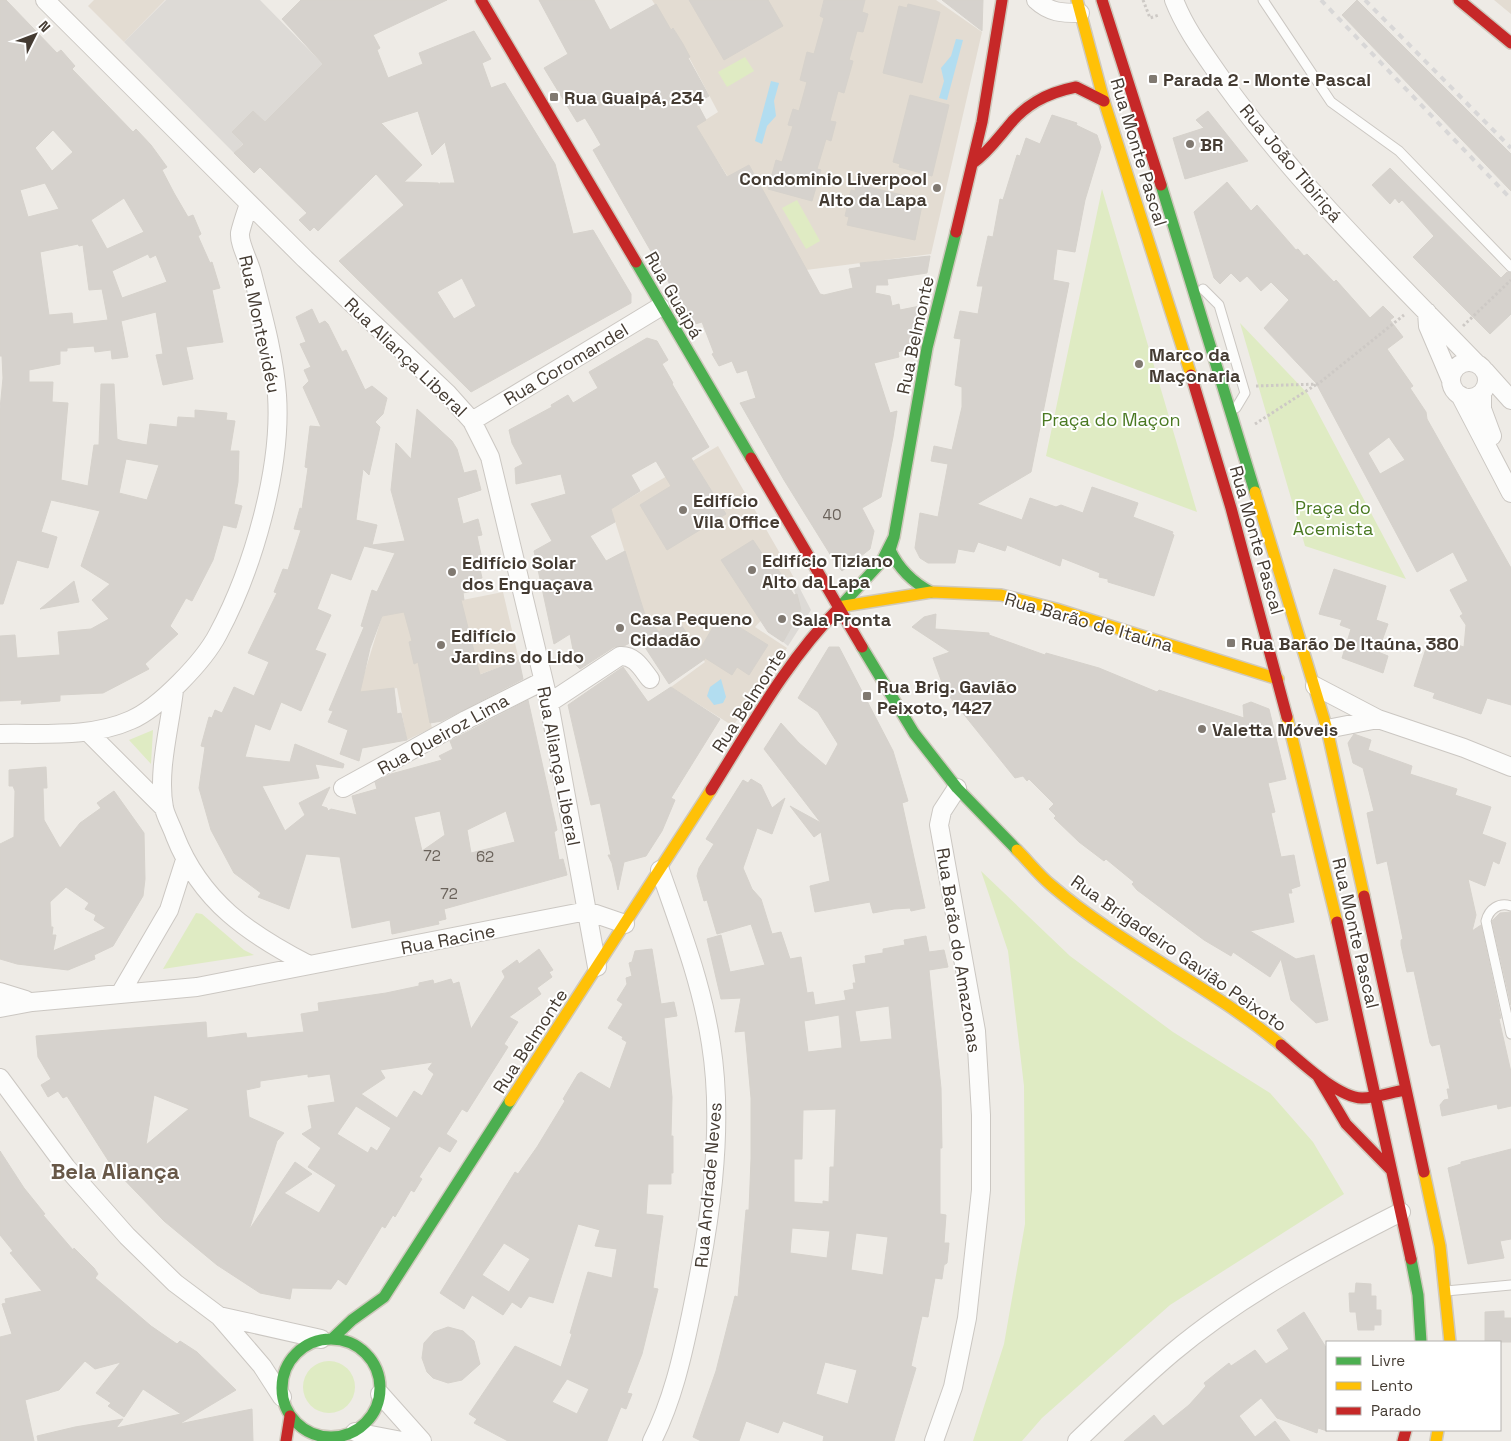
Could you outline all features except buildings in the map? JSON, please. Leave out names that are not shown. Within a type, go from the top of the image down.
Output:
[{"type":"main road","name":"Rua Guaipá","points":[[481,0],[838,607]]},
{"type":"main road","name":"Rua Belmonte","points":[[327,1339],[384,1297],[788,670],[838,607],[866,581],[882,561],[894,537],[933,324],[972,163],[997,45],[1002,0]]},
{"type":"main road","name":"Rua Monte Pascal","points":[[1102,0],[1190,275],[1231,415],[1315,686],[1322,736],[1345,817],[1405,1090]]},
{"type":"main road","points":[[1459,0],[1511,43]]},
{"type":"main road","name":"Rua Monte Pascal","points":[[1079,6],[1104,102],[1161,277],[1218,465],[1278,679],[1349,972],[1374,1097]]},
{"type":"main road","points":[[972,163],[984,157],[1012,121],[1039,97],[1051,92],[1076,87],[1104,102]]},
{"type":"main road","points":[[894,537],[890,550],[896,564],[906,576],[931,592]]},
{"type":"main road","name":"Rua Barão de Itaúna","points":[[838,607],[931,592],[1002,595],[1056,609],[1278,679],[1292,689]]},
{"type":"main road","name":"Rua Brigadeiro Gavião Peixoto","points":[[838,607],[914,732],[957,788],[1051,885],[1109,928],[1257,1025],[1318,1075],[1346,1093],[1362,1098],[1405,1090]]},
{"type":"main road","points":[[1322,736],[1345,817]]},
{"type":"main road","points":[[1318,1075],[1346,1124],[1392,1171]]},
{"type":"main road","points":[[1405,1090],[1440,1246],[1450,1341]]},
{"type":"main road","points":[[1374,1097],[1392,1171],[1418,1295],[1422,1341]]},
{"type":"main road","points":[[327,1339],[355,1344],[372,1360],[380,1382],[380,1394],[372,1416],[355,1432],[334,1438],[316,1439],[290,1416],[282,1397],[282,1376],[291,1358],[310,1343],[327,1339]]},
{"type":"main road","points":[[286,1441],[290,1416]]},
{"type":"street","name":"Rua Aliança Liberal","points":[[44,0],[249,204],[447,393],[472,421],[490,457],[549,703],[598,967]]},
{"type":"street","points":[[1036,0],[1046,9],[1055,12],[1079,6]]},
{"type":"street","name":"Rua João Tibiriçá","points":[[1174,0],[1184,24],[1258,128],[1349,231],[1427,312],[1482,379],[1508,397]]},
{"type":"street","name":"Rua Montevidéu","points":[[0,734],[88,732],[131,720],[174,690],[218,636],[241,580],[269,493],[276,446],[277,394],[251,271],[240,235],[249,204]]},
{"type":"street","name":"Rua Coromandel","points":[[472,421],[660,307]]},
{"type":"street","points":[[1427,312],[1428,326],[1456,388],[1511,493]]},
{"type":"street","points":[[1482,379],[1472,398],[1456,388],[1452,374],[1464,362],[1482,379],[1481,402],[1485,419],[1511,477]]},
{"type":"street","points":[[549,703],[620,656],[626,655],[634,659],[650,679]]},
{"type":"street","name":"Rua Queiroz Lima","points":[[344,788],[466,720],[543,681]]},
{"type":"street","points":[[1315,686],[1378,719],[1464,748],[1511,767]]},
{"type":"street","points":[[174,690],[164,759],[164,808],[185,860],[206,890],[246,928],[271,945],[309,965]]},
{"type":"street","points":[[1322,736],[1378,719]]},
{"type":"street","points":[[88,732],[164,808]]},
{"type":"street","name":"Rua Barão do Amazonas","points":[[934,1441],[953,1387],[966,1318],[981,1190],[981,1115],[976,1031],[939,825],[942,811],[957,788]]},
{"type":"street","points":[[0,1008],[32,1002],[120,994],[169,910],[185,860]]},
{"type":"street","name":"Rua Andrade Neves","points":[[652,1441],[680,1366],[705,1247],[717,1100],[711,1044],[698,980],[660,870]]},
{"type":"street","points":[[587,911],[625,924]]},
{"type":"street","name":"Rua Racine","points":[[120,994],[197,987],[587,911]]},
{"type":"street","points":[[0,992],[32,1002]]},
{"type":"street","points":[[0,1078],[66,1167],[127,1236],[175,1283],[219,1316],[262,1366],[282,1397]]},
{"type":"street","points":[[1077,1441],[1173,1352],[1218,1320],[1286,1273],[1401,1212]]},
{"type":"street","points":[[219,1316],[327,1339]]},
{"type":"street","points":[[380,1394],[422,1441]]},
{"type":"street","points":[[355,1432],[402,1441]]},
{"type":"lane","points":[[1263,0],[1332,102],[1399,151],[1511,268]]},
{"type":"lane","points":[[1190,275],[1219,305],[1245,393],[1231,415]]},
{"type":"lane","points":[[1511,906],[1500,905],[1493,908],[1488,914],[1486,921],[1511,1034]]},
{"type":"lane","points":[[1446,1291],[1511,1285]]},
{"type":"path","points":[[1143,0],[1150,18],[1159,14]]},
{"type":"path","points":[[1462,326],[1510,281]]},
{"type":"path","points":[[1254,424],[1318,384],[1404,315]]},
{"type":"path","points":[[1252,386],[1318,384]]},
{"type":"shaded area","points":[[94,0],[165,0],[124,42],[88,6]]},
{"type":"shaded area","points":[[166,0],[260,0],[323,64],[234,153],[124,42]]},
{"type":"shaded area","points":[[652,0],[936,0],[982,32],[931,254],[806,270],[749,165],[728,177],[696,126],[718,112],[674,29],[671,30]]},
{"type":"shaded area","points":[[1494,0],[1511,0],[1511,14]]},
{"type":"shaded area","points":[[718,446],[797,583],[755,627],[787,648],[733,726],[671,687],[705,662],[677,620],[659,632],[645,615],[611,509]]},
{"type":"shaded area","points":[[797,583],[811,610],[788,646],[783,642],[801,610],[793,587]]},
{"type":"shaded area","points":[[503,592],[519,660],[424,695],[432,728],[407,740],[397,688],[358,694],[382,616]]},
{"type":"green space","points":[[745,57],[754,71],[727,87],[718,72]]},
{"type":"green space","name":"Praça do Maçon","points":[[1102,189],[1197,512],[1046,456]]},
{"type":"green space","points":[[797,200],[820,241],[806,249],[782,208]]},
{"type":"green space","name":"Praça do Acemista","points":[[1240,323],[1308,394],[1406,579],[1305,546]]},
{"type":"green space","points":[[153,730],[151,764],[129,740]]},
{"type":"green space","points":[[981,871],[1070,956],[1173,1032],[1270,1093],[1313,1142],[1344,1194],[1170,1305],[1042,1418],[1022,1441],[973,1441],[1004,1344],[1025,1224],[1024,1086],[1008,951]]},
{"type":"green space","points":[[196,913],[202,914],[244,950],[254,955],[163,969]]},
{"type":"green space","points":[[329,1361],[343,1365],[351,1373],[355,1387],[351,1401],[343,1409],[329,1413],[315,1409],[307,1401],[303,1387],[307,1373],[315,1365]]},
{"type":"water","points":[[956,39],[963,40],[947,100],[939,98],[944,81],[941,68],[951,56]]},
{"type":"water","points":[[771,81],[779,83],[774,101],[776,116],[767,126],[762,144],[755,141]]},
{"type":"water","points":[[721,679],[726,697],[723,703],[714,705],[707,696],[710,687]]},
{"type":"railway","points":[[1321,0],[1511,199]]},
{"type":"railway","points":[[1365,0],[1511,148]]},
{"type":"traffic: fast","points":[[1161,185],[1255,492]]},
{"type":"traffic: fast","points":[[839,608],[882,561],[894,537],[927,348],[956,232]]},
{"type":"traffic: fast","points":[[636,262],[751,458]]},
{"type":"traffic: fast","points":[[894,537],[890,550],[902,569],[918,584],[931,592]]},
{"type":"traffic: fast","points":[[862,647],[914,733],[957,788],[1017,850]]},
{"type":"traffic: fast","points":[[333,1338],[352,1320],[384,1297],[510,1101]]},
{"type":"traffic: fast","points":[[1411,1259],[1418,1295],[1421,1341]]},
{"type":"traffic: fast","points":[[331,1339],[350,1342],[366,1353],[377,1369],[380,1388],[377,1407],[366,1423],[350,1434],[331,1437],[312,1434],[296,1423],[285,1407],[282,1388],[285,1369],[296,1353],[312,1342],[331,1339]]},
{"type":"traffic: slow","points":[[1077,0],[1104,101],[1191,375]]},
{"type":"traffic: slow","points":[[1255,492],[1327,729],[1364,896]]},
{"type":"traffic: slow","points":[[838,607],[931,592],[1001,595],[1056,609],[1278,679]]},
{"type":"traffic: slow","points":[[1287,717],[1337,922]]},
{"type":"traffic: slow","points":[[510,1101],[711,790]]},
{"type":"traffic: slow","points":[[1017,850],[1047,881],[1078,907],[1136,947],[1225,1003],[1281,1045]]},
{"type":"traffic: slow","points":[[1424,1172],[1440,1246],[1450,1341]]},
{"type":"traffic: slow","points":[[1436,1441],[1438,1431]]},
{"type":"traffic: jam","points":[[481,0],[636,262]]},
{"type":"traffic: jam","points":[[956,232],[982,122],[1002,0]]},
{"type":"traffic: jam","points":[[1102,0],[1161,185]]},
{"type":"traffic: jam","points":[[1459,0],[1511,43]]},
{"type":"traffic: jam","points":[[973,163],[986,152],[1012,121],[1036,101],[1076,87],[1104,101]]},
{"type":"traffic: jam","points":[[1191,375],[1231,508],[1287,717]]},
{"type":"traffic: jam","points":[[751,458],[862,647]]},
{"type":"traffic: jam","points":[[711,790],[786,672],[820,628],[839,608]]},
{"type":"traffic: jam","points":[[1364,896],[1424,1172]]},
{"type":"traffic: jam","points":[[1337,922],[1411,1259]]},
{"type":"traffic: jam","points":[[1281,1045],[1308,1069],[1330,1085],[1352,1096],[1367,1098],[1405,1090]]},
{"type":"traffic: jam","points":[[1317,1075],[1346,1124],[1391,1170]]},
{"type":"traffic: jam","points":[[286,1441],[290,1416]]},
{"type":"traffic: jam","points":[[1403,1441],[1406,1431]]},
{"type":"place","name":"Parada 2 - Monte Pascal","points":[[1153,79]]},
{"type":"place","name":"Rua Guaipá, 234","points":[[554,97]]},
{"type":"place","name":"BR","points":[[1190,144]]},
{"type":"place","name":"Condominio Liverpool Alto da Lapa","points":[[937,188]]},
{"type":"place","name":"Marco da Maçonaria","points":[[1139,364]]},
{"type":"place","name":"Edifício Vila Office","points":[[683,510]]},
{"type":"place","name":"Edifício Tiziano Alto da Lapa","points":[[752,570]]},
{"type":"place","name":"Edifício Solar dos Enguaçava","points":[[452,572]]},
{"type":"place","name":"Sala Pronta","points":[[782,619]]},
{"type":"place","name":"Casa Pequeno Cidadão","points":[[620,628]]},
{"type":"place","name":"Rua Barão De Itaúna, 380","points":[[1231,643]]},
{"type":"place","name":"Edifício Jardins do Lido","points":[[441,645]]},
{"type":"place","name":"Rua Brig. Gavião Peixoto, 1427","points":[[867,696]]},
{"type":"place","name":"Valetta Móveis","points":[[1202,729]]},
{"type":"district","name":"Bela Aliança","points":[[115,1171]]}]
